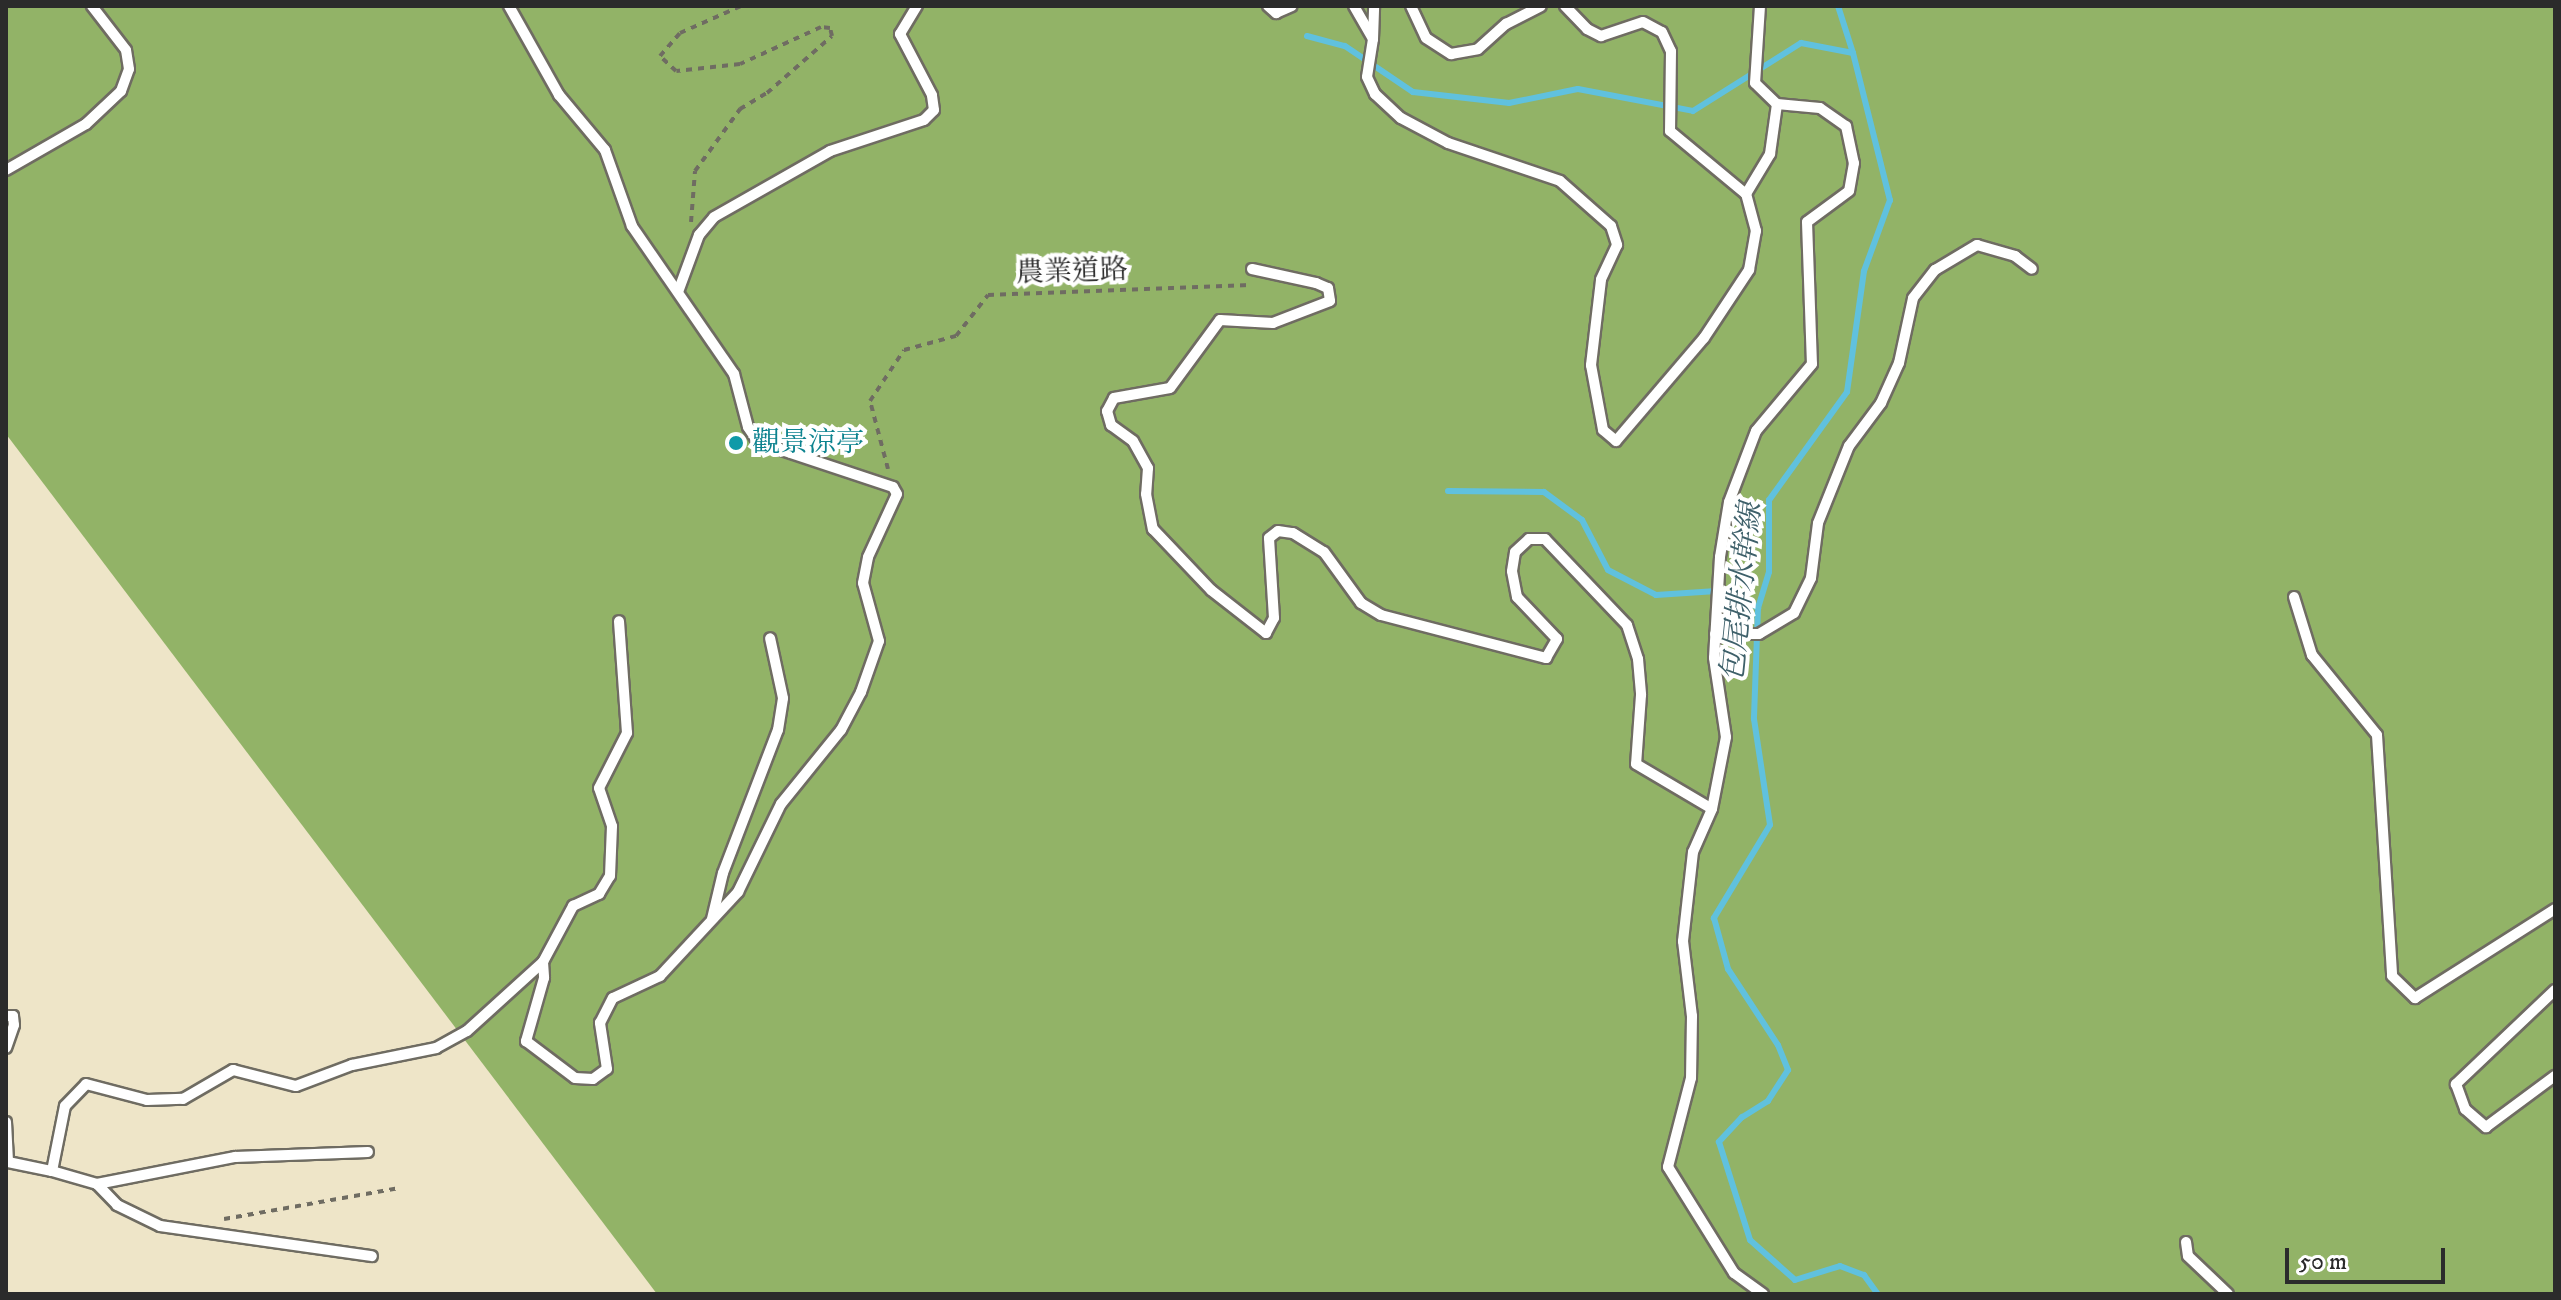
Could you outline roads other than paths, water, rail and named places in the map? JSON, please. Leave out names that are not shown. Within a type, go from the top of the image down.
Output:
[{"type":"lane","points":[[6,170],[86,124],[121,91],[129,69],[126,50],[92,6]]},
{"type":"lane","points":[[509,6],[559,95],[605,150],[632,226],[734,374],[748,427],[758,442],[893,487],[897,494],[868,557],[863,583],[879,641],[861,692],[841,730],[781,804],[738,892],[660,976],[613,998],[600,1023],[607,1069],[593,1079],[566,1073],[526,1041],[544,978],[543,962]]},
{"type":"lane","points":[[678,292],[699,235],[714,217],[830,151],[924,120],[934,110],[932,95],[900,34],[917,6]]},
{"type":"lane","points":[[1268,6],[1276,13],[1292,6]]},
{"type":"lane","points":[[1354,6],[1373,39]]},
{"type":"lane","points":[[1374,6],[1367,77],[1375,94],[1401,118],[1448,143],[1560,181],[1611,226],[1617,245],[1601,280],[1591,365],[1603,430],[1616,441],[1704,338],[1749,270],[1756,231],[1746,194],[1670,131],[1673,103],[1671,51],[1662,32],[1643,22],[1601,36],[1587,29],[1565,6]]},
{"type":"lane","points":[[1411,6],[1426,38],[1451,54],[1478,49],[1506,24],[1541,6]]},
{"type":"lane","points":[[1760,6],[1755,83],[1777,104],[1820,108],[1846,126],[1854,163],[1849,191],[1807,222],[1812,364],[1756,431],[1729,502],[1715,634],[1726,737],[1712,809],[1693,852],[1683,941],[1692,1016],[1691,1078],[1668,1167],[1734,1273],[1763,1294]]},
{"type":"lane","points":[[1746,194],[1770,154],[1777,104]]},
{"type":"lane","points":[[1715,634],[1742,638],[1759,634],[1794,613],[1811,578],[1818,523],[1849,446],[1881,403],[1899,363],[1913,298],[1935,270],[1977,245],[2015,256],[2032,269]]},
{"type":"lane","points":[[1252,269],[1316,283],[1328,288],[1330,301],[1273,323],[1220,320],[1170,388],[1114,398],[1107,411],[1111,425],[1133,441],[1148,468],[1146,494],[1153,529],[1211,590],[1266,633],[1274,618],[1269,538],[1278,531],[1293,533],[1324,552],[1361,603],[1381,615],[1546,658],[1557,639],[1517,597],[1512,571],[1515,552],[1529,539],[1545,539],[1627,625],[1638,659],[1641,695],[1636,764],[1712,809]]},
{"type":"lane","points":[[2294,597],[2312,655],[2377,735],[2392,976],[2415,998],[2555,909]]},
{"type":"lane","points":[[52,1171],[65,1106],[86,1084],[147,1100],[183,1099],[233,1070],[296,1086],[352,1065],[436,1048],[467,1031],[543,962],[573,906],[599,894],[610,876],[612,826],[599,788],[627,733],[619,621]]},
{"type":"lane","points":[[711,921],[723,873],[778,730],[783,698],[770,638]]},
{"type":"lane","points":[[2555,990],[2456,1084],[2465,1109],[2486,1127],[2555,1076]]},
{"type":"lane","points":[[6,1016],[13,1016],[14,1025],[6,1048]]},
{"type":"lane","points":[[6,1122],[8,1162],[97,1184],[235,1157],[368,1152]]},
{"type":"lane","points":[[97,1184],[117,1205],[160,1226],[205,1231],[254,1242],[372,1256]]},
{"type":"lane","points":[[2186,1242],[2188,1256],[2228,1294]]},
{"type":"waterway","points":[[1838,6],[1853,53]]},
{"type":"waterway","name":"包尾排水幹線","points":[[1307,36],[1345,46],[1413,92],[1509,103],[1578,89],[1693,111],[1801,43],[1853,53],[1890,200],[1864,271],[1847,392],[1769,500],[1769,572],[1758,608],[1754,719],[1770,825],[1714,918],[1728,969],[1778,1045],[1788,1070],[1768,1101],[1742,1117],[1719,1142],[1750,1240],[1795,1280],[1840,1266],[1864,1275],[1878,1294]]},
{"type":"waterway","points":[[1448,491],[1544,492],[1582,520],[1608,570],[1656,595],[1732,590],[1758,608]]},
{"type":"place","name":"觀景涼亭","points":[[736,443]]}]
